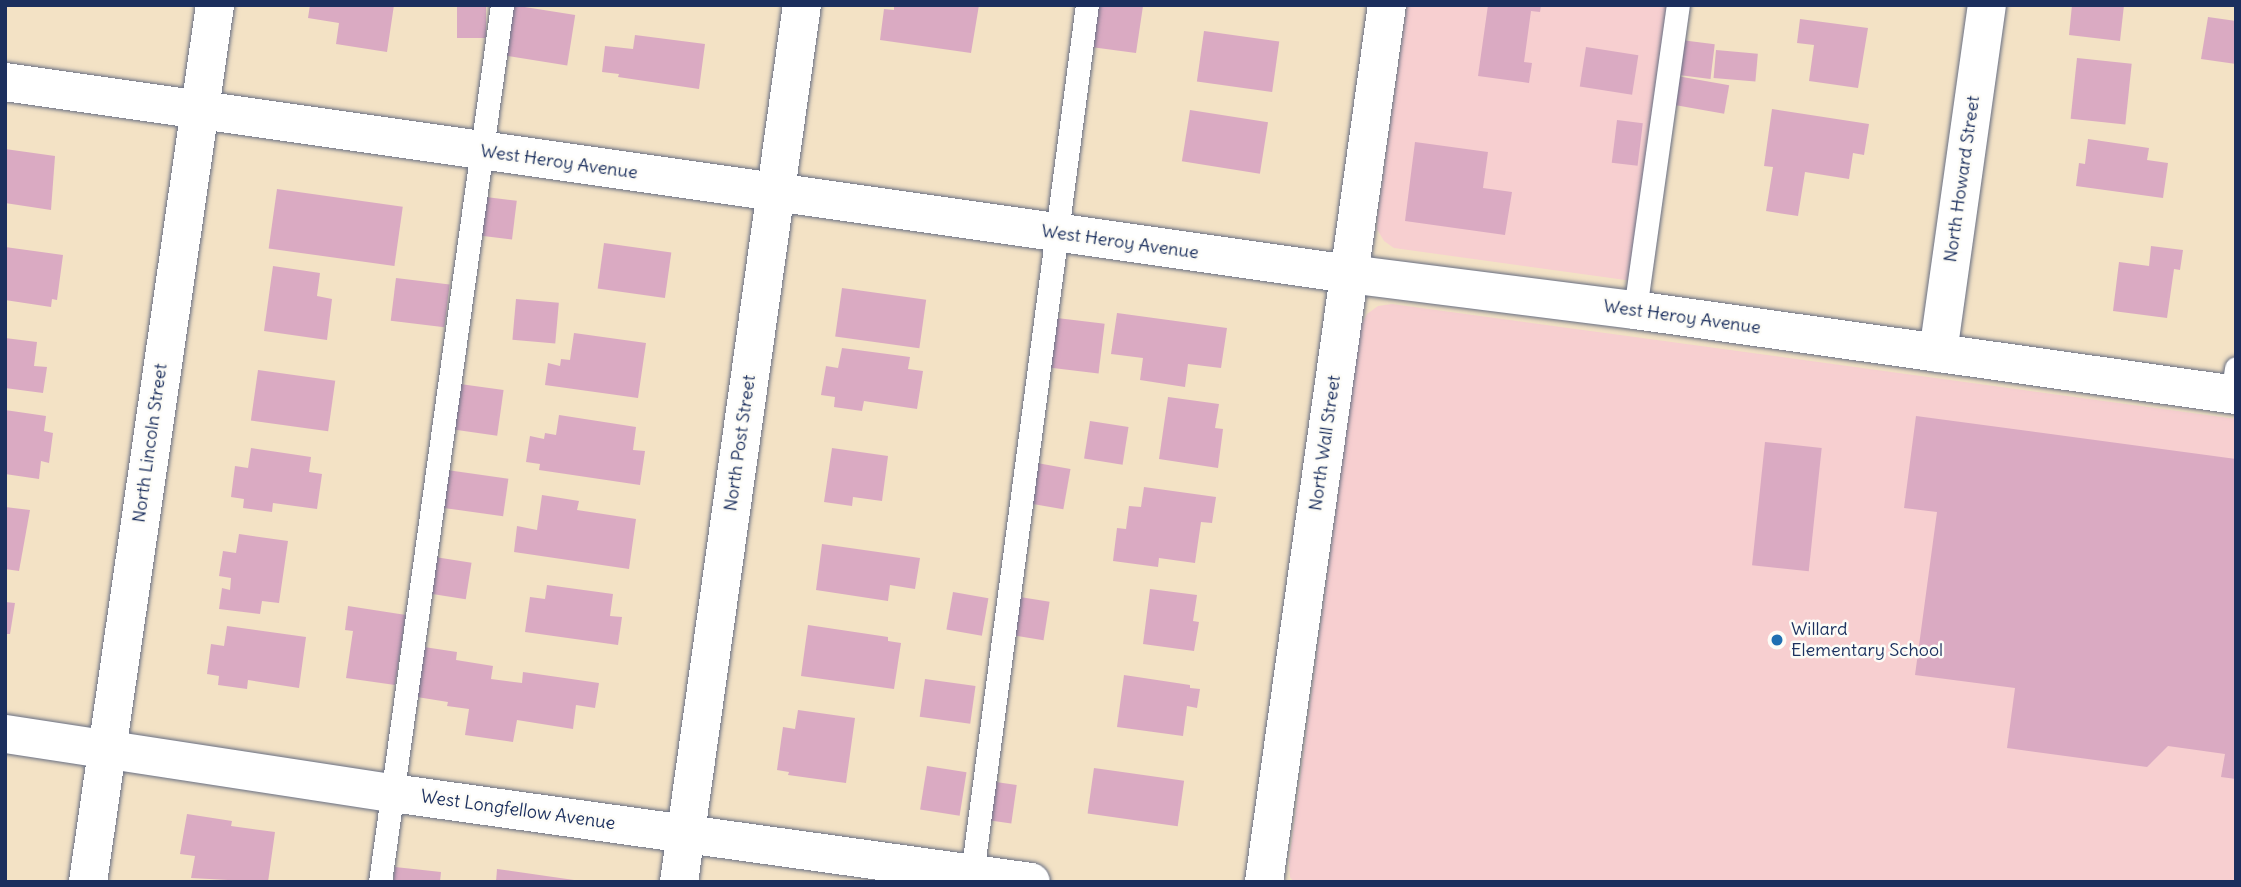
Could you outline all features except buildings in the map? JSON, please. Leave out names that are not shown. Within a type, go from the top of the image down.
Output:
[{"type":"street","name":"North Lincoln Street","points":[[88,882],[105,749],[215,5]]},
{"type":"street","name":"North Post Street","points":[[679,882],[802,5]]},
{"type":"street","name":"North Wall Street","points":[[1264,882],[1387,5]]},
{"type":"street","name":"North Howard Street","points":[[1938,353],[1987,5]]},
{"type":"street","name":"West Heroy Avenue","points":[[5,82],[1349,274],[1635,310],[1938,353],[2235,386]]},
{"type":"street","name":"West Longfellow Avenue","points":[[5,734],[972,877],[1031,882]]},
{"type":"lane","points":[[380,882],[502,5]]},
{"type":"lane","points":[[972,877],[1087,5]]},
{"type":"lane","points":[[1635,310],[1678,5]]},
{"type":"shaded area","points":[[1407,5],[1680,5],[1640,282],[1394,248],[1384,241],[1377,229],[1378,213]]},
{"type":"shaded area","name":"Willard Elementary School","points":[[1392,304],[2236,419],[2236,882],[1294,882],[1290,877],[1289,861],[1361,325],[1367,314],[1378,306]]},
{"type":"place","name":"Willard Elementary School","points":[[1777,640]]}]
